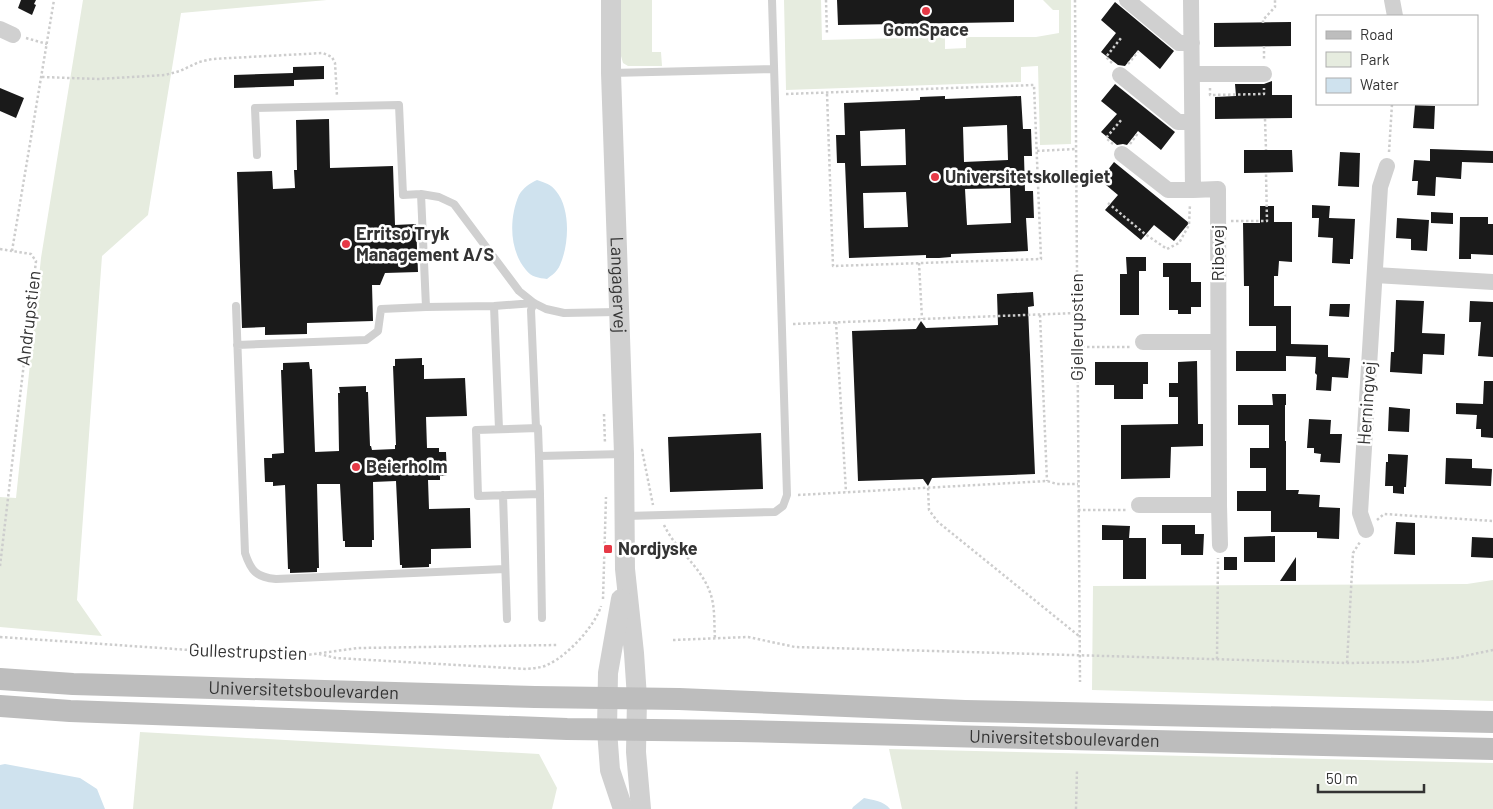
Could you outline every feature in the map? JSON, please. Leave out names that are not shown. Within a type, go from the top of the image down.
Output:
[{"type":"main road","name":"Universitetsboulevarden","points":[[0,678],[83,684],[525,697],[608,714]]},
{"type":"main road","name":"Universitetsboulevarden","points":[[637,714],[679,699],[965,710],[1493,722]]},
{"type":"main road","name":"Universitetsboulevarden","points":[[0,706],[70,711],[608,714]]},
{"type":"main road","points":[[608,714],[637,714]]},
{"type":"main road","points":[[608,714],[637,714]]},
{"type":"main road","name":"Universitetsboulevarden","points":[[637,714],[1493,749]]},
{"type":"street","name":"Langagervej","points":[[611,0],[611,73],[620,312],[632,452],[625,516],[625,570],[634,654],[637,714],[636,752],[641,809]]},
{"type":"street","points":[[1127,0],[1179,44],[1192,43]]},
{"type":"street","points":[[1191,0],[1193,190]]},
{"type":"street","points":[[1392,0],[1395,15]]},
{"type":"street","points":[[1119,70],[1178,122],[1192,122]]},
{"type":"street","points":[[1192,74],[1264,74]]},
{"type":"street","name":"Ribevej","points":[[1122,154],[1168,190],[1218,190],[1220,545]]},
{"type":"street","name":"Herningvej","points":[[1366,530],[1360,513],[1380,187],[1387,166]]},
{"type":"street","points":[[1375,275],[1493,282]]},
{"type":"street","points":[[1143,342],[1218,342]]},
{"type":"street","points":[[1139,505],[1219,505]]},
{"type":"street","name":"Langagervej","points":[[623,809],[610,770],[608,673],[625,570]]},
{"type":"lane","points":[[625,516],[775,512],[783,506],[786,495],[772,0]]},
{"type":"lane","points":[[611,73],[774,69]]},
{"type":"lane","points":[[257,155],[255,108],[399,105],[403,195],[421,194],[439,197],[454,204],[519,291],[534,303],[546,309],[564,314],[620,312]]},
{"type":"lane","points":[[421,194],[426,307]]},
{"type":"lane","points":[[237,345],[366,340],[378,331],[381,309],[534,303]]},
{"type":"lane","points":[[534,303],[531,310],[536,428],[538,428],[542,618]]},
{"type":"lane","points":[[236,306],[245,553],[255,573],[265,578],[276,579],[505,569]]},
{"type":"lane","points":[[494,306],[499,429]]},
{"type":"lane","points":[[536,428],[476,430],[478,496],[540,494]]},
{"type":"lane","points":[[539,456],[632,452]]},
{"type":"lane","points":[[503,495],[507,619]]},
{"type":"path","name":"Andrupstien","points":[[0,566],[36,261],[32,254],[12,251],[54,0]]},
{"type":"path","points":[[826,0],[827,34]]},
{"type":"path","name":"Gjellerupstien","points":[[1074,0],[1080,682]]},
{"type":"path","points":[[1263,23],[1263,20],[1275,7],[1275,0]]},
{"type":"path","points":[[6,32],[46,44]]},
{"type":"path","points":[[1119,70],[1106,57],[1121,38]]},
{"type":"path","points":[[42,77],[98,79],[165,76],[199,62],[212,59],[323,54],[332,57],[335,63],[338,106]]},
{"type":"path","points":[[774,95],[1034,85],[1040,259],[833,266],[827,93]]},
{"type":"path","points":[[1387,166],[1392,105]]},
{"type":"path","points":[[1265,118],[1266,150]]},
{"type":"path","points":[[1122,119],[1106,138],[1122,154]]},
{"type":"path","points":[[1037,151],[1076,149]]},
{"type":"path","points":[[1218,221],[1267,221],[1266,173]]},
{"type":"path","points":[[1108,203],[1145,234],[1167,249],[1179,244],[1189,225],[1190,200],[1193,190]]},
{"type":"path","points":[[0,249],[12,251]]},
{"type":"path","points":[[919,263],[922,319]]},
{"type":"path","points":[[781,324],[1076,313]]},
{"type":"path","points":[[1040,315],[1047,482]]},
{"type":"path","points":[[836,322],[846,492]]},
{"type":"path","points":[[1077,347],[1136,347],[1143,342]]},
{"type":"path","points":[[632,452],[642,450],[654,508],[659,514],[669,537],[703,579],[712,599],[715,638]]},
{"type":"path","points":[[786,495],[1047,482],[1078,484]]},
{"type":"path","points":[[928,488],[929,510],[938,522],[1079,636]]},
{"type":"path","points":[[319,654],[336,658],[526,669],[548,665],[570,648],[594,621],[601,608],[603,598],[606,496]]},
{"type":"path","points":[[1078,510],[1136,510],[1139,505]]},
{"type":"path","points":[[1347,663],[1353,553],[1366,530],[1384,514],[1493,521]]},
{"type":"path","points":[[1217,659],[1218,548],[1220,545]]},
{"type":"path","points":[[673,640],[748,637],[794,647],[1347,663],[1413,662],[1455,658],[1493,650]]},
{"type":"path","name":"Gullestrupstien","points":[[0,638],[292,657],[358,648],[557,645]]},
{"type":"path","points":[[1076,809],[1078,769]]},
{"type":"green space","points":[[83,0],[327,0],[181,13],[148,215],[102,256],[77,600],[102,636],[0,627],[0,497],[16,498],[41,258]]},
{"type":"green space","points":[[621,0],[652,0],[652,52],[661,52],[662,66],[628,66],[623,63],[621,56]]},
{"type":"green space","points":[[784,0],[821,0],[822,40],[945,37],[945,49],[966,48],[966,37],[1036,37],[1059,33],[1059,10],[1053,10],[1043,0],[1071,0],[1071,144],[1040,145],[1038,66],[1021,67],[1021,82],[786,90]]},
{"type":"green space","points":[[1493,580],[1493,701],[1092,690],[1093,586],[1467,584]]},
{"type":"green space","points":[[140,732],[539,754],[557,788],[552,809],[133,809]]},
{"type":"green space","points":[[889,749],[1493,763],[1493,809],[902,809]]},
{"type":"water","points":[[537,180],[550,185],[556,191],[561,199],[566,217],[567,238],[563,257],[557,270],[547,279],[533,276],[526,270],[516,253],[512,234],[513,214],[519,195],[527,186]]},
{"type":"water","points":[[5,764],[80,778],[97,789],[105,809],[0,809],[0,765]]},
{"type":"water","points":[[864,798],[875,800],[888,806],[890,809],[852,809]]},
{"type":"building","points":[[21,0],[36,0],[32,15],[18,8]]},
{"type":"building","name":"GomSpace","points":[[837,0],[1014,0],[1014,22],[838,25]]},
{"type":"building","points":[[1115,2],[1174,51],[1160,69],[1138,50],[1125,66],[1118,65],[1101,52],[1116,33],[1101,20]]},
{"type":"building","points":[[1291,22],[1291,46],[1214,47],[1214,23]]},
{"type":"building","points":[[324,66],[324,79],[294,80],[294,86],[234,88],[234,75],[293,73],[293,67]]},
{"type":"building","points":[[1272,81],[1272,95],[1292,95],[1292,118],[1215,119],[1215,97],[1236,96],[1235,84],[1264,84]]},
{"type":"building","points":[[1115,84],[1175,132],[1161,150],[1138,131],[1127,145],[1117,145],[1101,132],[1117,114],[1101,101]]},
{"type":"building","points":[[0,88],[24,98],[16,118],[0,111]]},
{"type":"building","name":"Universitetskollegiet","points":[[945,96],[945,99],[1021,96],[1023,129],[1031,129],[1032,156],[1024,156],[1025,191],[1033,191],[1034,218],[1026,218],[1028,251],[951,254],[951,257],[939,258],[926,258],[926,255],[849,258],[845,163],[837,163],[836,135],[845,135],[844,103],[920,100],[920,97]],"holes":[[[1007,125],[1008,160],[964,162],[963,127]],[[905,129],[906,165],[861,166],[860,131]],[[1010,188],[1011,223],[967,225],[965,189]],[[906,192],[908,227],[864,228],[863,193]]]},
{"type":"building","points":[[1415,105],[1435,106],[1434,129],[1413,128]]},
{"type":"building","points":[[329,119],[330,168],[393,166],[395,225],[416,224],[418,272],[385,273],[380,285],[372,285],[373,321],[307,323],[307,334],[265,335],[265,327],[242,328],[237,172],[272,171],[273,189],[295,188],[294,170],[297,170],[296,120]]},
{"type":"building","points":[[1430,149],[1493,151],[1493,163],[1462,162],[1461,179],[1436,177],[1435,196],[1417,195],[1418,181],[1412,181],[1414,160],[1430,161]]},
{"type":"building","points":[[1244,150],[1292,150],[1293,172],[1244,173]]},
{"type":"building","points":[[1340,152],[1360,153],[1359,187],[1338,186]]},
{"type":"building","points":[[1114,162],[1189,223],[1174,241],[1154,225],[1141,240],[1105,210],[1118,195],[1100,180]]},
{"type":"building","points":[[1312,205],[1330,206],[1329,218],[1355,219],[1353,259],[1350,259],[1350,264],[1332,263],[1333,238],[1318,237],[1319,218],[1312,218]]},
{"type":"building","points":[[1260,206],[1274,206],[1274,222],[1292,222],[1292,262],[1279,261],[1278,276],[1274,276],[1274,306],[1291,306],[1291,344],[1328,345],[1328,357],[1350,358],[1348,378],[1332,377],[1331,391],[1316,390],[1316,357],[1286,356],[1286,371],[1236,371],[1236,351],[1276,351],[1276,326],[1249,326],[1249,286],[1244,286],[1243,223],[1260,223]]},
{"type":"building","points":[[1431,212],[1453,213],[1453,224],[1431,223]]},
{"type":"building","points":[[1460,217],[1488,217],[1488,224],[1493,224],[1493,255],[1471,254],[1471,259],[1459,259]]},
{"type":"building","points":[[1397,218],[1429,220],[1427,251],[1411,250],[1411,239],[1396,238]]},
{"type":"building","points":[[1126,257],[1146,257],[1146,271],[1139,271],[1139,315],[1120,315],[1120,274],[1127,274]]},
{"type":"building","points":[[1163,263],[1191,263],[1191,282],[1201,282],[1201,307],[1191,307],[1191,314],[1178,314],[1178,310],[1169,310],[1169,277],[1163,277]]},
{"type":"building","points":[[1033,292],[1034,306],[1028,307],[1035,474],[932,478],[928,486],[923,479],[858,481],[852,331],[916,329],[921,321],[926,328],[998,325],[997,294]]},
{"type":"building","points":[[1396,300],[1424,301],[1422,333],[1445,334],[1444,355],[1423,354],[1422,374],[1390,372],[1391,352],[1394,352]]},
{"type":"building","points":[[1470,301],[1493,302],[1493,357],[1478,356],[1481,322],[1469,322]]},
{"type":"building","points":[[1330,304],[1350,304],[1349,317],[1329,316]]},
{"type":"building","name":"Beierholm","points":[[422,358],[424,379],[465,378],[467,416],[426,417],[427,448],[439,448],[439,452],[446,452],[447,475],[440,476],[440,480],[428,480],[429,509],[470,508],[471,548],[431,549],[431,564],[429,564],[429,567],[402,568],[402,565],[400,565],[396,481],[373,482],[374,540],[372,540],[372,547],[345,547],[345,541],[343,541],[340,484],[317,484],[319,568],[317,568],[317,572],[290,573],[290,569],[288,569],[285,485],[273,486],[273,482],[265,482],[264,458],[272,458],[272,454],[284,453],[281,370],[283,370],[283,363],[309,362],[310,369],[312,369],[315,452],[339,451],[339,387],[366,386],[366,392],[368,392],[370,446],[372,450],[395,449],[393,366],[395,366],[395,359]]},
{"type":"building","points":[[1197,361],[1198,424],[1203,424],[1203,446],[1171,447],[1170,478],[1121,479],[1121,425],[1178,424],[1178,397],[1169,397],[1169,383],[1178,383],[1178,362]]},
{"type":"building","points":[[1095,362],[1148,362],[1148,384],[1143,384],[1143,399],[1114,399],[1114,385],[1095,385]]},
{"type":"building","points":[[1484,381],[1493,381],[1493,438],[1481,437],[1481,429],[1476,429],[1477,415],[1456,414],[1456,403],[1483,404]]},
{"type":"building","points":[[1272,394],[1286,394],[1286,490],[1299,490],[1298,494],[1320,495],[1319,507],[1340,508],[1339,539],[1317,538],[1317,532],[1271,532],[1271,511],[1237,511],[1237,491],[1266,491],[1266,468],[1250,468],[1250,448],[1269,448],[1269,425],[1238,425],[1238,405],[1273,405]]},
{"type":"building","points":[[1389,407],[1410,409],[1409,432],[1388,431]]},
{"type":"building","points":[[1309,419],[1331,420],[1330,434],[1342,434],[1340,463],[1320,462],[1321,454],[1314,453],[1314,448],[1307,448]]},
{"type":"building","points":[[761,433],[763,489],[670,492],[668,437]]},
{"type":"building","points":[[1388,454],[1408,455],[1404,494],[1393,493],[1393,486],[1385,486]]},
{"type":"building","points":[[1446,458],[1472,459],[1472,468],[1492,469],[1491,486],[1445,484]]},
{"type":"building","points":[[1396,522],[1415,523],[1415,555],[1394,554]]},
{"type":"building","points":[[1102,525],[1130,526],[1129,538],[1146,538],[1146,579],[1123,579],[1123,540],[1102,540]]},
{"type":"building","points":[[1162,525],[1195,525],[1195,534],[1204,534],[1203,555],[1181,555],[1181,544],[1162,544]]},
{"type":"building","points":[[1275,536],[1275,562],[1244,562],[1244,537]]},
{"type":"building","points":[[1472,537],[1493,538],[1493,558],[1471,557]]},
{"type":"building","points":[[1224,557],[1237,557],[1237,570],[1224,570]]},
{"type":"building","points":[[1296,557],[1296,581],[1280,581]]},
{"type":"place","name":"GomSpace","points":[[926,11]]},
{"type":"place","name":"Universitetskollegiet","points":[[935,177]]},
{"type":"place","name":"Erritsø Tryk Management A/S","points":[[346,244]]},
{"type":"place","name":"Beierholm","points":[[356,467]]},
{"type":"place","name":"Nordjyske","points":[[608,549]]}]
